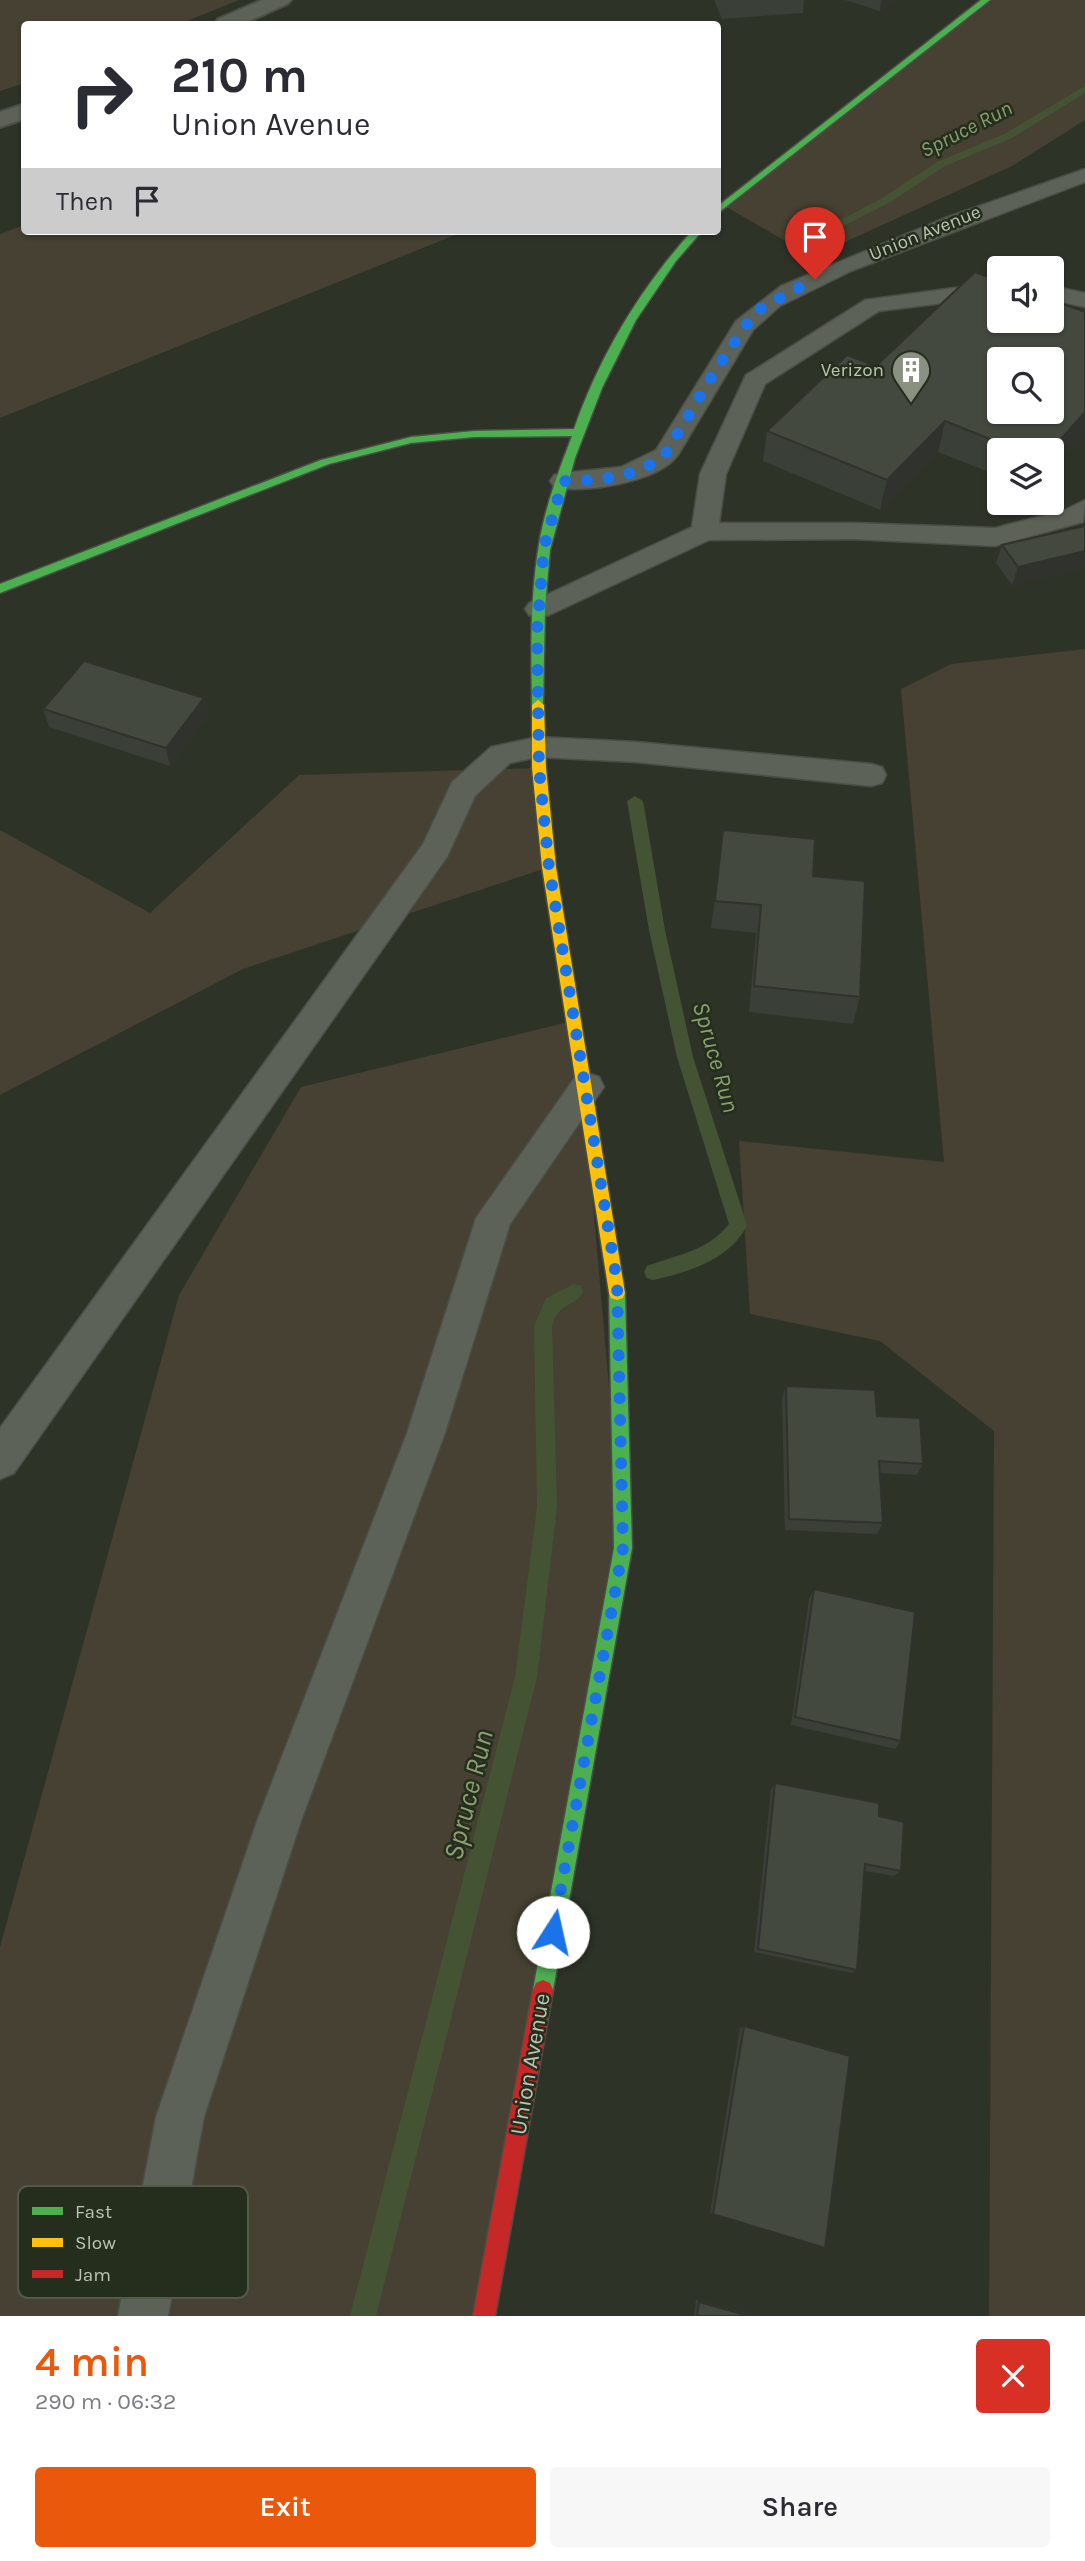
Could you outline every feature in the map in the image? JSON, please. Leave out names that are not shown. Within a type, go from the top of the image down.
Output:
[{"type":"street","points":[[233,21],[280,0]]},
{"type":"street","points":[[721,208],[986,0]]},
{"type":"street","points":[[0,120],[21,112]]},
{"type":"street","name":"Union Avenue","points":[[484,2316],[623,1548],[617,1282],[549,867],[538,747],[539,609],[544,547],[576,432],[631,319],[676,253],[693,235]]},
{"type":"street","points":[[0,589],[325,462],[411,440],[474,434],[576,432]]},
{"type":"lane","name":"Union Avenue","points":[[563,481],[592,481],[627,474],[654,464],[665,455],[744,326],[756,311],[778,298],[834,270],[974,212],[1085,175]]},
{"type":"lane","points":[[705,532],[713,474],[755,380],[873,305],[987,291]]},
{"type":"lane","points":[[1064,296],[1085,300]]},
{"type":"lane","points":[[539,609],[705,532],[852,531],[995,537],[1074,516],[1085,508]]},
{"type":"lane","points":[[0,1460],[436,849],[463,790],[501,754],[538,747],[636,752],[872,775]]},
{"type":"lane","points":[[167,2186],[180,2117],[279,1821],[426,1433],[494,1218],[587,1087]]},
{"type":"lane","points":[[143,2316],[146,2298]]},
{"type":"shaded area","points":[[0,0],[239,0],[186,21],[21,21],[21,84],[0,91]]},
{"type":"shaded area","points":[[986,0],[1085,0],[1085,120],[1012,166],[845,242],[794,246],[723,205]]},
{"type":"shaded area","points":[[21,226],[21,235],[455,235],[0,418],[0,234]]},
{"type":"shaded area","points":[[1085,649],[1085,2316],[989,2316],[994,1431],[880,1341],[750,1314],[739,1141],[944,1162],[901,689],[951,664]]},
{"type":"shaded area","points":[[539,768],[549,867],[243,969],[0,1095],[0,830],[150,913],[299,775]]},
{"type":"shaded area","points":[[577,1020],[623,1548],[484,2316],[0,2316],[0,1947],[179,1295],[301,1087]]},
{"type":"building","name":"Verizon","points":[[975,272],[987,276],[987,333],[1064,333],[1064,304],[1085,312],[1085,412],[1062,438],[987,438],[945,421],[887,480],[767,431],[847,355],[876,366]]},
{"type":"building","points":[[1085,526],[1085,551],[1018,567],[1002,545]]},
{"type":"building","points":[[84,661],[204,698],[166,748],[43,709]]},
{"type":"building","points":[[723,830],[815,839],[813,876],[865,881],[860,997],[754,986],[761,905],[715,901]]},
{"type":"building","points":[[786,1386],[875,1390],[877,1416],[920,1418],[923,1464],[879,1461],[883,1523],[789,1519]]},
{"type":"building","points":[[814,1589],[915,1612],[901,1741],[795,1717]]},
{"type":"building","points":[[775,1783],[879,1803],[879,1816],[904,1822],[901,1871],[865,1864],[857,1970],[758,1949]]},
{"type":"building","points":[[744,2026],[850,2056],[825,2248],[713,2214]]},
{"type":"building","points":[[699,2302],[749,2316],[697,2316]]},
{"type":"waterway","name":"Spruce Run","points":[[830,229],[888,199],[941,164],[1008,136],[1085,89]]},
{"type":"waterway","name":"Spruce Run","points":[[635,801],[657,930],[685,1057],[727,1182],[738,1225],[712,1250],[676,1266],[653,1272]]},
{"type":"waterway","name":"Spruce Run","points":[[363,2316],[526,1677],[547,1507],[543,1326],[553,1304],[574,1292]]},
{"type":"traffic: fast","points":[[721,208],[986,0]]},
{"type":"traffic: fast","points":[[538,705],[538,627],[544,550],[570,458],[596,388],[630,320],[650,289],[694,235]]},
{"type":"traffic: fast","points":[[0,589],[325,462],[411,440],[474,434],[576,432]]},
{"type":"traffic: fast","points":[[543,1990],[623,1548],[617,1293]]},
{"type":"traffic: slow","points":[[538,705],[539,768],[549,867],[617,1293]]},
{"type":"traffic: jam","points":[[484,2316],[543,1990]]},
{"type":"place","name":"Verizon","points":[[911,404]]},
{"type":"route","points":[[553,1932],[623,1548],[617,1282],[577,1020],[549,867],[539,768],[537,631],[544,547],[563,481],[592,481],[627,474],[654,464],[670,449],[715,371],[756,311],[815,279]]}]
